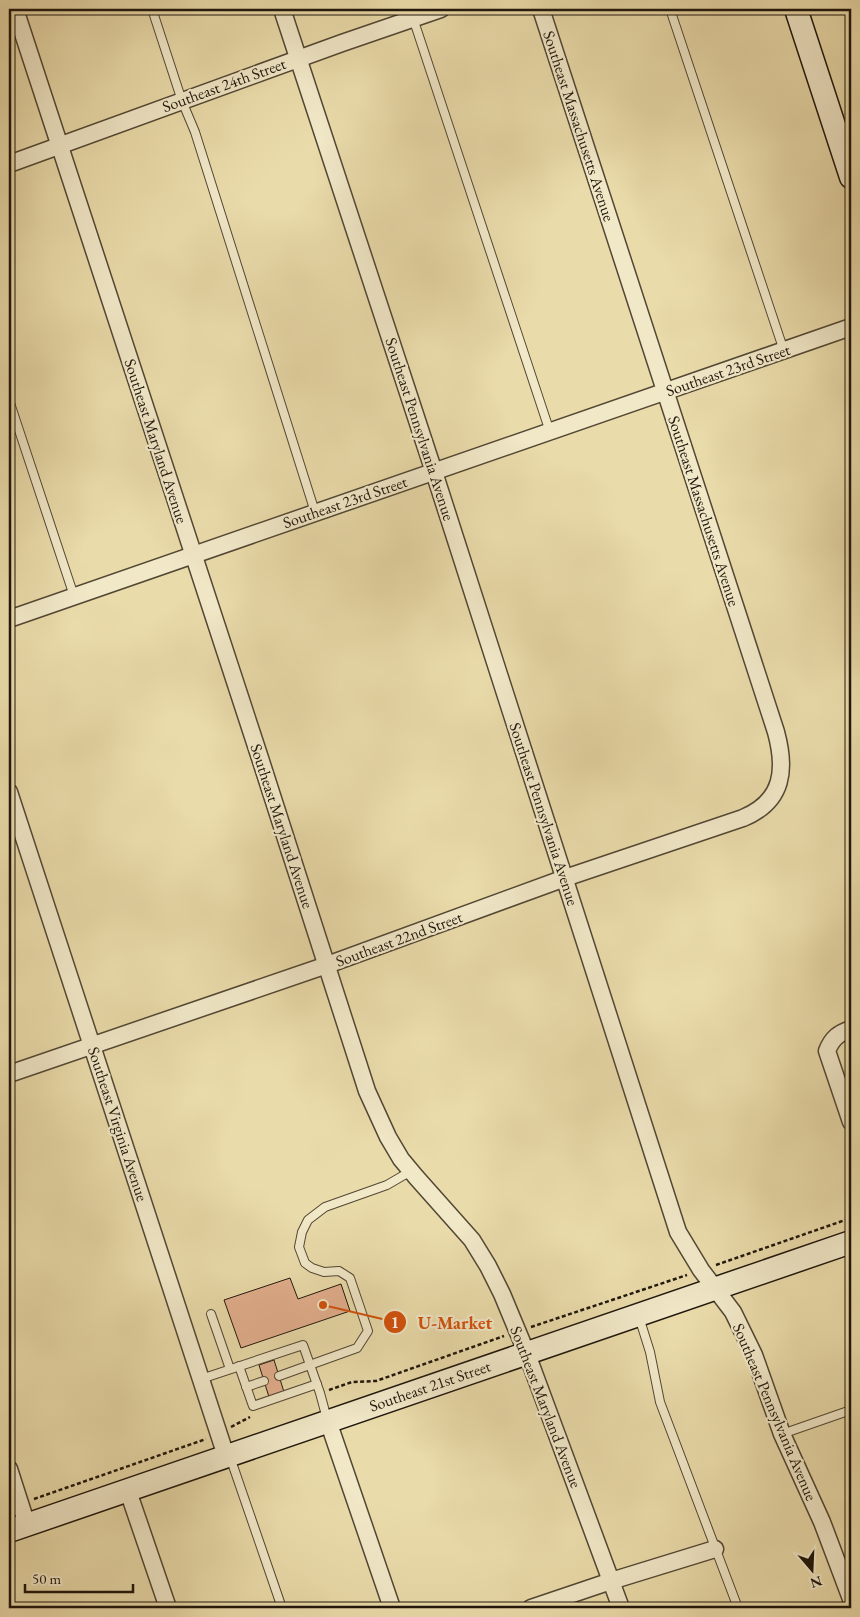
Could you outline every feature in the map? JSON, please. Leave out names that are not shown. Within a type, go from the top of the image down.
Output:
[{"type":"main road","points":[[796,9],[851,176]]},
{"type":"main road","name":"Southeast 21st Street","points":[[18,1528],[851,1242]]},
{"type":"street","name":"Southeast Maryland Avenue","points":[[15,9],[374,1109],[388,1137],[411,1171],[472,1240],[499,1287],[527,1354],[621,1608]]},
{"type":"street","name":"Southeast Pennsylvania Avenue","points":[[282,9],[434,472],[678,1232],[701,1270],[733,1312],[754,1355],[782,1434],[822,1522],[851,1600]]},
{"type":"street","name":"Southeast 24th Street","points":[[9,164],[298,59],[411,14],[441,9]]},
{"type":"street","name":"Southeast Massachusetts Avenue","points":[[541,9],[776,732],[782,763],[781,777],[777,787]]},
{"type":"street","name":"Southeast 23rd Street","points":[[9,619],[851,327]]},
{"type":"street","name":"Southeast 22nd Street","points":[[9,1074],[327,965],[565,878],[751,815],[769,800],[777,787]]},
{"type":"street","name":"Southeast Virginia Avenue","points":[[9,792],[219,1435],[228,1456]]},
{"type":"street","points":[[851,1029],[842,1032],[831,1040],[827,1051],[851,1120]]},
{"type":"street","points":[[328,1421],[392,1608]]},
{"type":"street","points":[[9,1468],[20,1504],[18,1528]]},
{"type":"street","points":[[128,1491],[168,1608]]},
{"type":"street","points":[[531,1608],[715,1549]]},
{"type":"lane","points":[[152,9],[194,132],[315,512]]},
{"type":"lane","points":[[670,9],[784,350]]},
{"type":"lane","points":[[411,14],[550,432]]},
{"type":"lane","points":[[9,400],[74,596]]},
{"type":"lane","points":[[279,1376],[356,1348],[368,1331],[350,1278],[339,1271],[324,1272],[312,1268],[305,1263],[299,1247],[302,1232],[308,1220],[325,1207],[387,1184],[411,1171]]},
{"type":"lane","points":[[211,1314],[230,1369]]},
{"type":"lane","points":[[638,1315],[650,1352],[660,1402],[738,1608]]},
{"type":"lane","points":[[201,1379],[303,1345],[328,1421]]},
{"type":"lane","points":[[239,1366],[253,1406],[317,1384]]},
{"type":"lane","points":[[246,1387],[264,1381]]},
{"type":"lane","points":[[782,1434],[851,1410]]},
{"type":"lane","points":[[228,1456],[282,1608]]},
{"type":"path","points":[[320,1393],[352,1382],[376,1380],[851,1218]]},
{"type":"path","points":[[20,1504],[219,1435],[244,1419],[254,1416]]},
{"type":"building","points":[[290,1278],[298,1299],[341,1284],[350,1311],[241,1348],[224,1300]]},
{"type":"building","points":[[274,1360],[284,1392],[269,1397],[259,1365]]},
{"type":"place","name":"U-Market","points":[[323,1305]]}]
